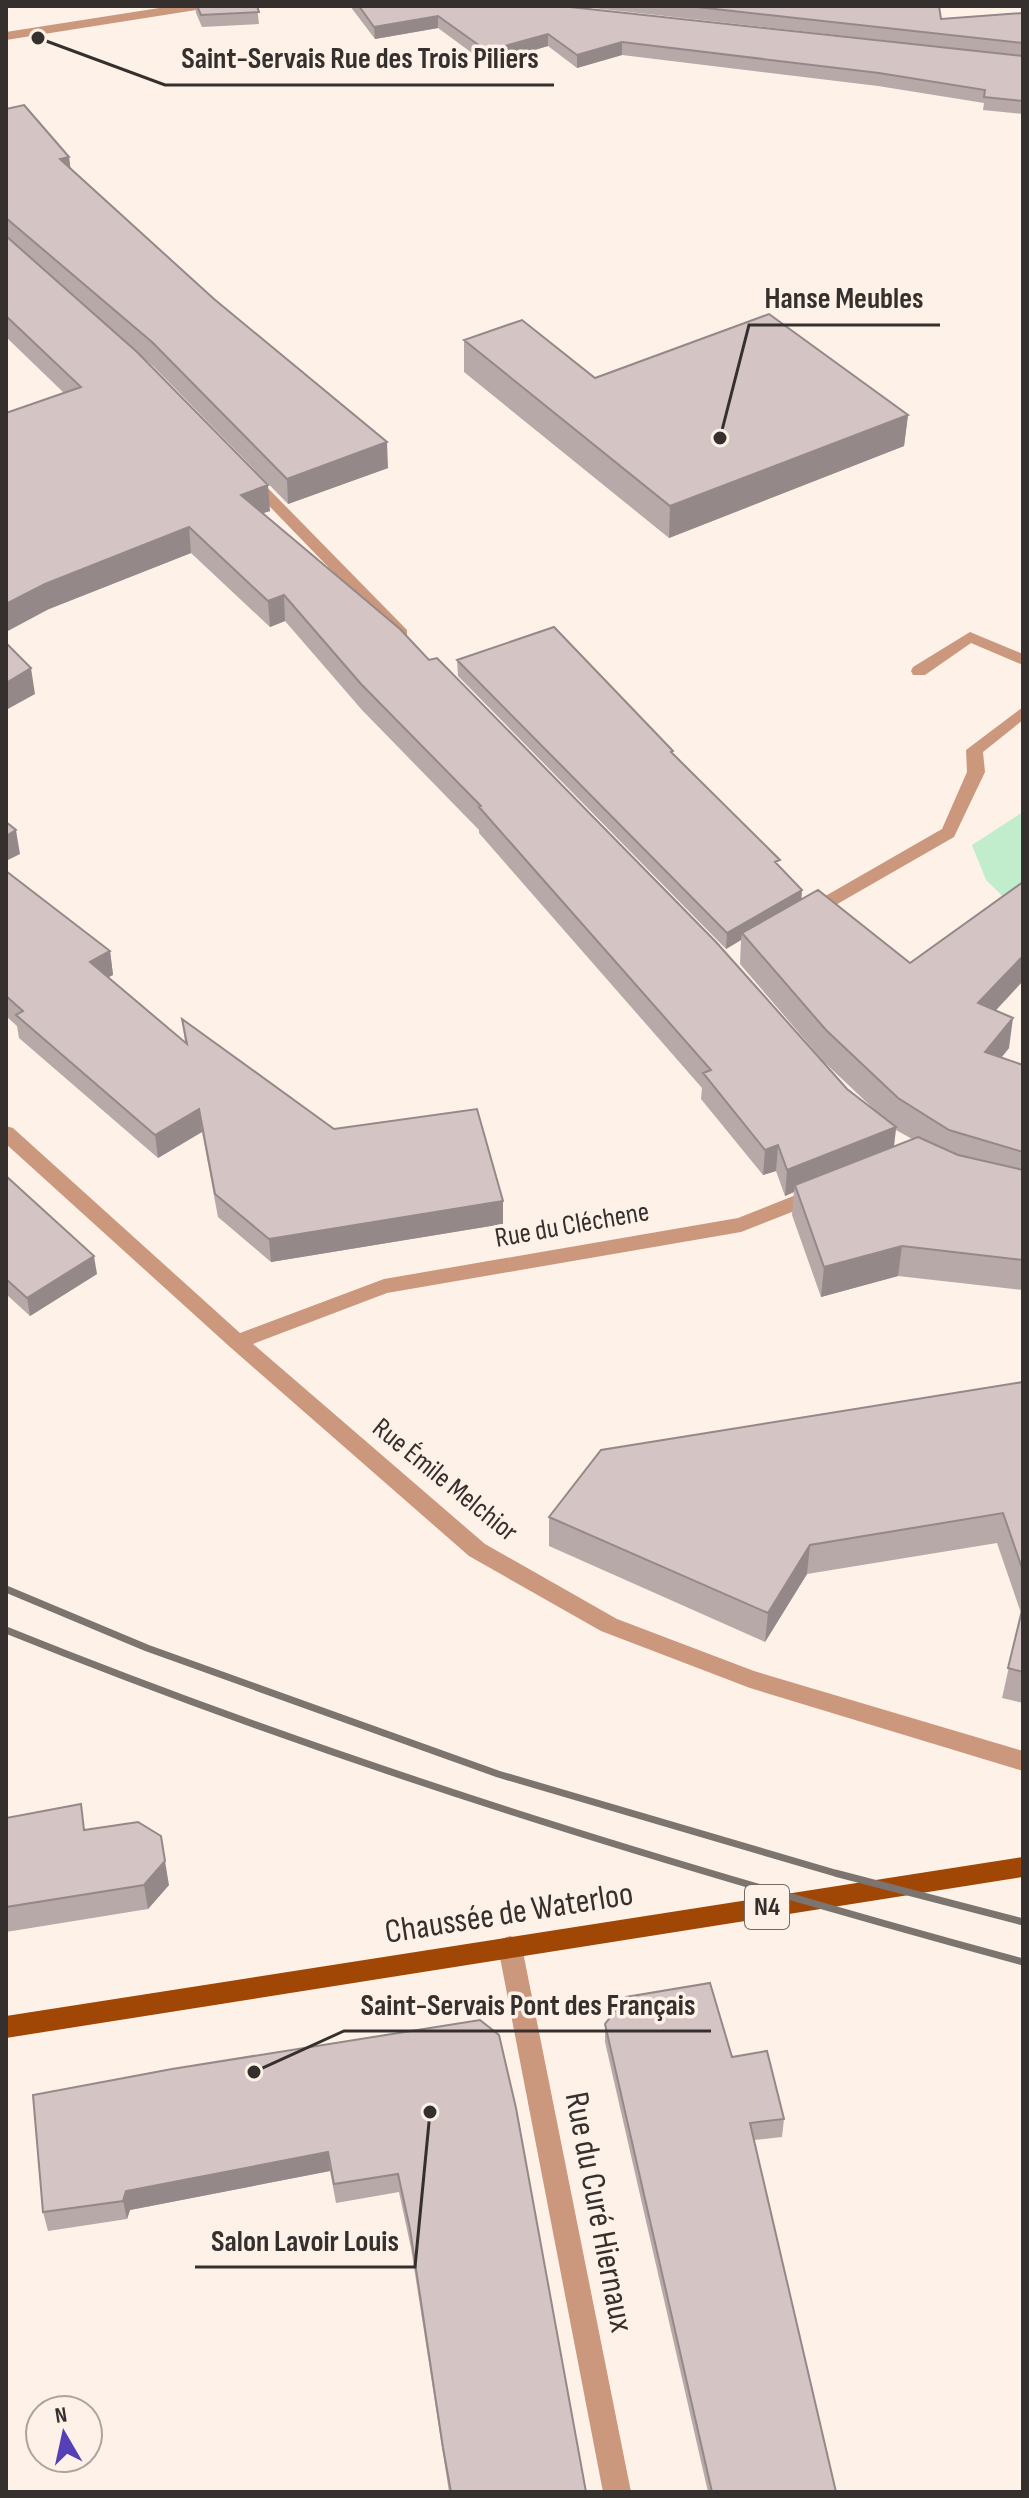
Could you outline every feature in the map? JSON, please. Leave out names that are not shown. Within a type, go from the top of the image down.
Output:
[{"type":"main road","name":"Chaussée de Waterloo","points":[[6,2027],[1023,1867]]},
{"type":"street","points":[[6,36],[196,6]]},
{"type":"street","points":[[236,464],[414,647]]},
{"type":"street","points":[[919,671],[970,637],[1023,660]]},
{"type":"street","points":[[790,924],[948,833],[960,816],[968,784],[976,772],[974,750],[1023,712]]},
{"type":"street","name":"Rue Émile Melchior","points":[[6,1133],[237,1342],[477,1550],[609,1625],[750,1679],[1023,1761]]},
{"type":"street","name":"Rue du Cléchene","points":[[237,1342],[384,1286],[741,1225],[842,1185]]},
{"type":"street","name":"Rue du Curé Hiernaux","points":[[510,1947],[617,2492]]},
{"type":"green space","points":[[1023,812],[1023,916],[986,880],[972,845]]},
{"type":"building","points":[[197,6],[257,6],[259,12],[201,15]]},
{"type":"building","points":[[359,6],[561,6],[1023,56],[1023,101],[984,97],[985,90],[879,73],[622,42],[577,55],[548,34],[487,51],[438,16],[374,27]]},
{"type":"building","points":[[688,6],[939,6],[941,19],[1023,13],[1023,43]]},
{"type":"building","points":[[24,105],[69,157],[60,159],[214,299],[387,442],[287,479],[152,342],[6,218],[6,109]]},
{"type":"building","points":[[6,236],[137,352],[268,485],[241,495],[400,629],[429,660],[437,658],[716,942],[847,1089],[896,1127],[787,1170],[778,1145],[765,1150],[703,1073],[711,1070],[481,806],[361,684],[284,595],[268,601],[189,527],[45,584],[6,604],[6,413],[81,387],[6,316]]},
{"type":"building","points":[[769,314],[908,415],[670,506],[464,340],[522,320],[595,378]]},
{"type":"building","points":[[554,627],[671,752],[780,860],[775,862],[802,890],[727,933],[457,660]]},
{"type":"building","points":[[6,643],[31,668],[6,683]]},
{"type":"building","points":[[6,822],[16,830],[6,836]]},
{"type":"building","points":[[6,871],[110,951],[90,962],[187,1044],[182,1019],[334,1129],[477,1109],[503,1201],[269,1239],[215,1194],[199,1109],[155,1135],[16,1015],[23,1011],[6,996]]},
{"type":"building","points":[[1023,882],[1023,956],[978,1003],[1013,1018],[985,1052],[1023,1065],[1023,1152],[949,1130],[898,1098],[826,1030],[742,933],[818,890],[910,963]]},
{"type":"building","points":[[918,1137],[958,1155],[1023,1170],[1023,1260],[902,1246],[824,1267],[795,1185]]},
{"type":"building","points":[[6,1176],[94,1256],[27,1298],[6,1279]]},
{"type":"building","points":[[1023,1382],[1023,1571],[1003,1513],[810,1545],[768,1613],[549,1517],[601,1450]]},
{"type":"building","points":[[1023,1606],[1023,1672],[1008,1668]]},
{"type":"building","points":[[81,1804],[84,1830],[138,1822],[161,1836],[165,1861],[144,1885],[6,1907],[6,1818]]},
{"type":"building","points":[[710,1983],[732,2057],[767,2051],[784,2119],[750,2123],[836,2492],[712,2492],[605,2024],[626,1997]]},
{"type":"building","points":[[480,2020],[499,2035],[516,2108],[586,2492],[451,2492],[410,2229],[398,2174],[334,2184],[328,2152],[126,2191],[123,2201],[43,2212],[33,2095],[172,2069]]},
{"type":"railway","points":[[6,1589],[147,1648],[498,1774],[835,1873],[1023,1922]]},
{"type":"railway","points":[[6,1630],[256,1725],[510,1811],[765,1889],[1023,1962]]},
{"type":"place","name":"Saint-Servais Rue des Trois Piliers","points":[[38,38]]},
{"type":"place","name":"Hanse Meubles","points":[[720,438]]},
{"type":"place","name":"Saint-Servais Pont des Français","points":[[254,2072]]},
{"type":"place","name":"Salon Lavoir Louis","points":[[430,2112]]}]
